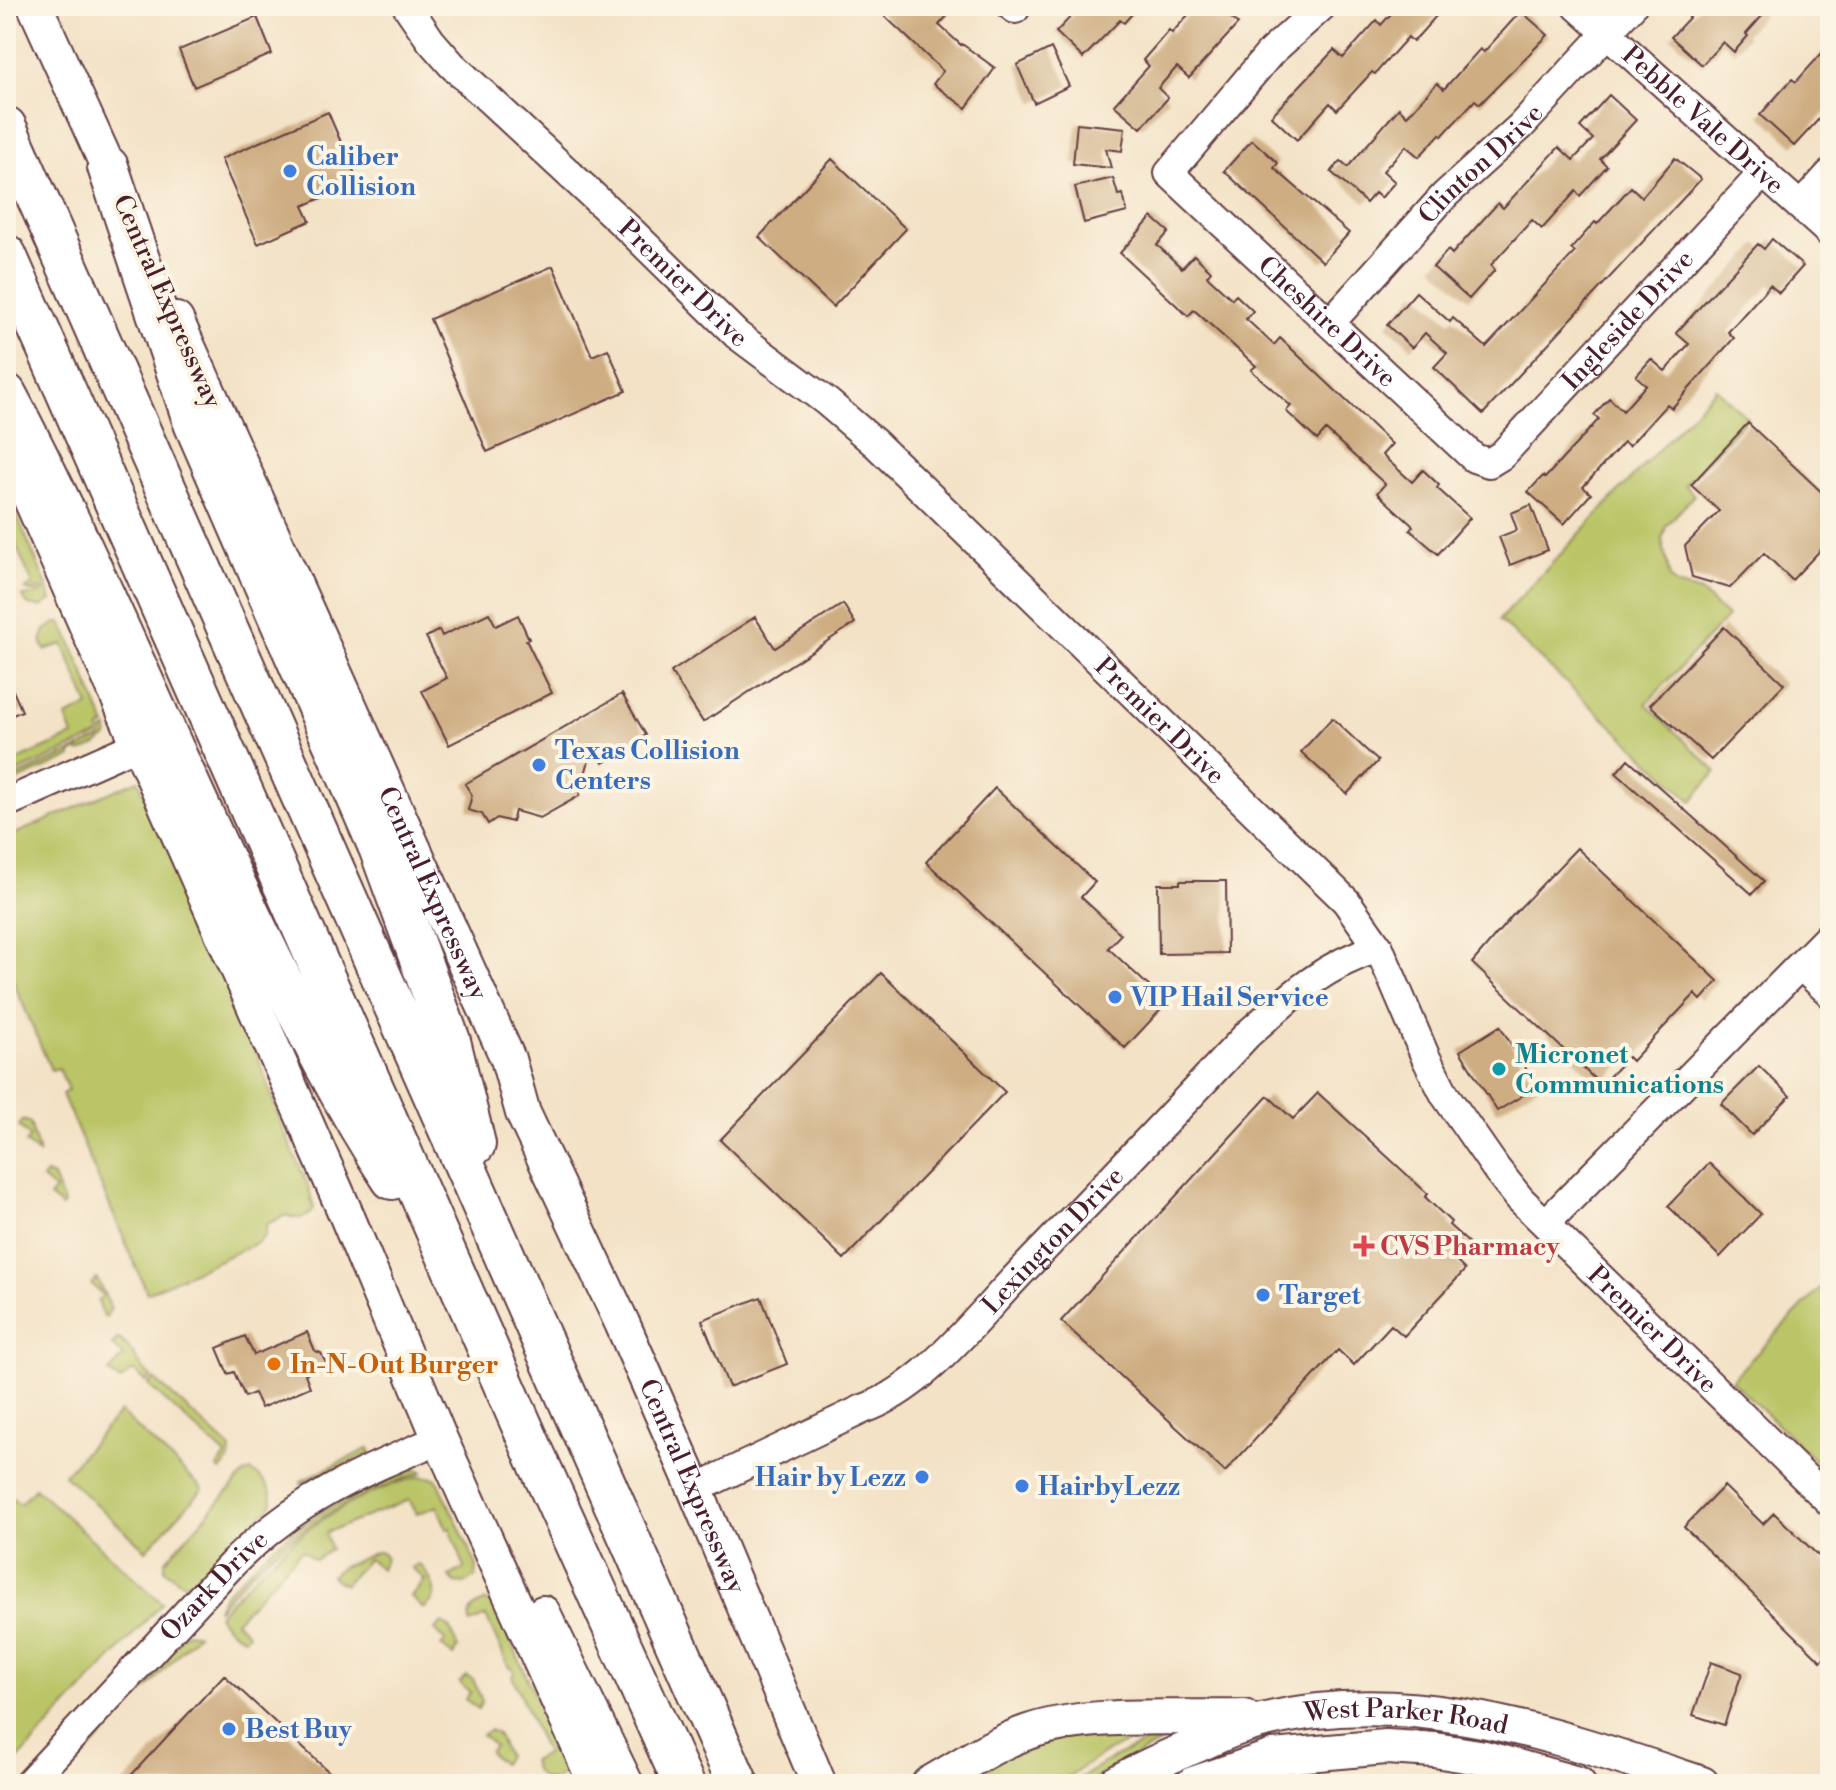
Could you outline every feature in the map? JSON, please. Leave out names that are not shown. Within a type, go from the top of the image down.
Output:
[{"type":"highway","points":[[6,127],[738,1784]]},
{"type":"highway","points":[[108,167],[194,423],[380,850],[450,1041],[500,1245]]},
{"type":"highway","points":[[6,255],[684,1784]]},
{"type":"highway","points":[[6,394],[69,517],[213,841],[317,1053],[373,1150],[459,1280]]},
{"type":"main road","name":"Central Expressway","points":[[35,6],[508,1059],[523,1113],[622,1323],[695,1489],[809,1777]]},
{"type":"main road","points":[[6,443],[335,1188],[440,1439],[596,1784]]},
{"type":"main road","points":[[523,1113],[617,1366],[809,1777],[843,1784]]},
{"type":"main road","points":[[335,1188],[358,1205],[495,1511],[626,1784]]},
{"type":"main road","name":"West Parker Road","points":[[1115,1784],[1237,1728],[1284,1716],[1392,1708],[1449,1712],[1501,1722],[1584,1744],[1702,1784]]},
{"type":"main road","points":[[929,1784],[999,1744],[1059,1724],[1100,1720],[1284,1716]]},
{"type":"main road","points":[[1575,1783],[1584,1744]]},
{"type":"main road","name":"West Parker Road","points":[[1193,1784],[1273,1757],[1386,1747],[1435,1750],[1485,1758],[1575,1783]]},
{"type":"main road","points":[[1291,1784],[1314,1753]]},
{"type":"street","name":"Premier Drive","points":[[407,6],[452,65],[633,233],[737,335],[827,402],[886,454],[1320,874],[1353,909],[1379,948],[1445,1095],[1520,1199],[1830,1502]]},
{"type":"street","name":"Cheshire Drive","points":[[1322,6],[1271,52],[1169,173],[1474,458],[1489,463]]},
{"type":"street","name":"Pebble Vale Drive","points":[[1577,6],[1830,233]]},
{"type":"street","name":"Clinton Drive","points":[[1331,322],[1445,195],[1521,126],[1632,6]]},
{"type":"street","name":"Ingleside Drive","points":[[1489,463],[1513,444],[1764,172]]},
{"type":"street","points":[[1801,206],[1830,174]]},
{"type":"street","points":[[6,803],[139,744]]},
{"type":"street","points":[[1546,1223],[1830,935]]},
{"type":"street","name":"Lexington Drive","points":[[695,1489],[882,1402],[907,1385],[941,1356],[1247,1035],[1291,995],[1329,968],[1352,956],[1379,948]]},
{"type":"street","points":[[1801,966],[1830,993]]},
{"type":"street","name":"Ozark Drive","points":[[28,1784],[269,1528],[323,1492],[440,1439]]},
{"type":"green space","points":[[1716,388],[1747,418],[1685,485],[1694,495],[1666,526],[1662,540],[1670,578],[1676,585],[1701,592],[1727,617],[1646,704],[1716,771],[1692,801],[1499,620]]},
{"type":"green space","points":[[12,504],[47,586],[33,592],[25,589],[33,584],[6,523],[6,507]]},
{"type":"green space","points":[[48,589],[51,600],[41,607],[28,605],[22,596],[34,595]]},
{"type":"green space","points":[[61,623],[67,633],[106,726],[101,727],[98,736],[6,777],[6,765],[73,736],[66,717],[89,706],[63,644],[45,650],[41,641],[45,630]]},
{"type":"green space","points":[[108,729],[107,737],[97,745],[80,753],[78,750],[71,757],[6,785],[6,781],[100,739],[103,731]]},
{"type":"green space","points":[[138,780],[248,1027],[282,1126],[309,1188],[314,1209],[305,1217],[286,1215],[267,1224],[265,1236],[257,1243],[147,1293],[62,1094],[68,1090],[59,1068],[51,1070],[6,964],[6,838]]},
{"type":"green space","points":[[23,1120],[30,1123],[39,1153],[25,1143],[30,1137],[19,1126]]},
{"type":"green space","points":[[46,1174],[53,1177],[64,1204],[62,1207],[49,1197],[55,1190],[42,1179]]},
{"type":"green space","points":[[1830,1278],[1830,1465],[1825,1470],[1731,1380]]},
{"type":"green space","points":[[97,1279],[111,1308],[106,1317],[98,1301],[103,1295],[91,1284]]},
{"type":"green space","points":[[118,1339],[151,1377],[146,1382],[133,1370],[120,1381],[109,1372],[124,1356],[112,1345]]},
{"type":"green space","points":[[154,1379],[231,1449],[230,1459],[220,1471],[217,1467],[226,1456],[148,1385]]},
{"type":"green space","points":[[120,1412],[203,1489],[146,1550],[64,1475]]},
{"type":"green space","points":[[369,1448],[371,1453],[301,1484],[301,1481]]},
{"type":"green space","points":[[417,1468],[422,1472],[335,1510],[285,1543],[261,1563],[217,1610],[231,1587],[302,1525],[345,1499]]},
{"type":"green space","points":[[251,1471],[267,1486],[271,1506],[196,1580],[183,1582],[176,1578],[165,1569],[165,1561],[244,1474]]},
{"type":"green space","points":[[420,1476],[435,1478],[439,1483],[477,1566],[476,1577],[464,1584],[455,1583],[449,1576],[465,1568],[450,1528],[447,1529],[437,1506],[417,1514],[409,1500],[325,1533],[331,1549],[315,1560],[302,1550],[235,1621],[248,1634],[244,1638],[233,1632],[220,1618],[218,1615],[266,1565],[310,1528],[360,1498]]},
{"type":"green space","points":[[35,1488],[162,1603],[13,1765],[6,1758],[6,1503],[11,1497],[20,1504]]},
{"type":"green space","points":[[382,1552],[386,1558],[381,1569],[368,1559],[344,1585],[331,1576],[340,1568]]},
{"type":"green space","points":[[418,1564],[428,1575],[434,1590],[433,1599],[424,1609],[411,1597],[425,1580],[412,1568]]},
{"type":"green space","points":[[487,1601],[496,1608],[564,1760],[566,1772],[553,1780],[543,1778],[536,1772],[532,1761],[546,1754],[512,1676],[515,1674],[509,1668],[486,1616],[470,1623],[471,1611]]},
{"type":"green space","points":[[442,1623],[450,1628],[458,1648],[454,1656],[441,1646],[446,1641],[435,1630]]},
{"type":"green space","points":[[187,1632],[197,1634],[59,1784],[49,1784],[51,1776],[56,1780],[168,1659],[163,1653]]},
{"type":"green space","points":[[466,1676],[473,1679],[482,1701],[478,1709],[465,1699],[470,1693],[459,1683]]},
{"type":"green space","points":[[1157,1727],[1105,1753],[1056,1784],[1028,1783],[1018,1775],[1009,1773],[997,1777],[990,1784],[944,1784],[1025,1742]]},
{"type":"green space","points":[[490,1730],[497,1734],[507,1756],[502,1764],[489,1752],[494,1746],[482,1735]]},
{"type":"green space","points":[[1157,1737],[1160,1743],[1084,1784],[1071,1784],[1109,1760]]},
{"type":"building","points":[[874,6],[941,6],[949,14],[939,25],[961,45],[995,68],[966,108],[933,84],[943,71]]},
{"type":"building","points":[[1081,6],[1139,6],[1124,23],[1120,20],[1083,58],[1056,32]]},
{"type":"building","points":[[1196,6],[1218,6],[1238,24],[1189,78],[1177,67],[1158,88],[1168,98],[1141,128],[1114,105],[1149,66],[1143,60],[1169,30],[1172,33]]},
{"type":"building","points":[[1398,6],[1445,6],[1413,42],[1408,37],[1337,110],[1330,103],[1297,140],[1271,116],[1334,50],[1343,58],[1377,20],[1381,25]]},
{"type":"building","points":[[1700,6],[1771,6],[1734,52],[1723,42],[1702,65],[1671,37]]},
{"type":"building","points":[[1521,11],[1548,35],[1480,104],[1475,100],[1419,157],[1406,146],[1383,171],[1395,182],[1381,198],[1375,193],[1366,203],[1331,172],[1341,161],[1348,167],[1399,108],[1407,116],[1437,83],[1444,89],[1480,49],[1484,52]]},
{"type":"building","points":[[257,17],[272,54],[194,87],[179,50]]},
{"type":"building","points":[[1830,44],[1830,107],[1794,146],[1760,115],[1792,79],[1796,82]]},
{"type":"building","points":[[1051,48],[1069,86],[1034,103],[1017,65]]},
{"type":"building","points":[[1609,95],[1636,120],[1600,159],[1607,166],[1580,196],[1576,191],[1542,229],[1532,220],[1491,265],[1495,270],[1469,299],[1433,267],[1448,250],[1452,254],[1498,203],[1503,208],[1559,147],[1573,160],[1593,139],[1580,127]]},
{"type":"building","name":"Caliber Collision","points":[[328,112],[358,182],[303,206],[310,221],[258,244],[221,159]]},
{"type":"building","points":[[1077,123],[1125,128],[1122,151],[1106,149],[1111,168],[1073,164]]},
{"type":"building","points":[[1252,140],[1278,163],[1274,168],[1349,233],[1323,262],[1224,171]]},
{"type":"building","points":[[1675,158],[1701,179],[1483,414],[1434,367],[1447,353],[1425,333],[1412,348],[1387,325],[1416,292],[1450,322],[1453,318],[1486,347],[1575,252],[1571,249],[1595,222],[1597,224],[1631,187],[1642,197]]},
{"type":"building","points":[[832,159],[906,229],[833,307],[759,237]]},
{"type":"building","points":[[1113,178],[1118,195],[1123,194],[1127,212],[1084,223],[1075,187]]},
{"type":"building","points":[[1152,217],[1169,232],[1157,245],[1182,268],[1194,255],[1211,271],[1207,276],[1232,299],[1236,295],[1253,311],[1246,319],[1274,345],[1280,338],[1392,444],[1382,455],[1412,482],[1423,470],[1439,485],[1437,488],[1470,518],[1438,554],[1410,530],[1413,526],[1377,493],[1385,484],[1326,430],[1317,440],[1286,411],[1291,406],[1251,370],[1256,366],[1194,310],[1188,316],[1120,253]]},
{"type":"building","points":[[1772,239],[1803,266],[1779,293],[1770,285],[1728,332],[1734,338],[1672,408],[1667,404],[1629,446],[1624,442],[1583,487],[1591,494],[1564,524],[1528,492],[1543,476],[1545,478],[1599,419],[1594,415],[1609,398],[1623,411],[1646,385],[1636,376],[1651,359],[1665,371],[1689,344],[1676,333],[1758,244],[1764,249]]},
{"type":"building","points":[[553,266],[592,356],[608,349],[626,391],[487,452],[430,319]]},
{"type":"building","points":[[1748,423],[1830,500],[1830,540],[1792,580],[1764,553],[1730,588],[1692,577],[1685,546],[1719,511],[1691,485]]},
{"type":"building","points":[[1531,505],[1548,550],[1510,565],[1499,537],[1517,530],[1511,513]]},
{"type":"building","points":[[843,604],[855,623],[703,722],[671,672],[755,617],[775,648]]},
{"type":"building","points":[[489,613],[496,626],[518,615],[529,639],[526,640],[552,693],[449,745],[422,691],[447,678],[426,637],[439,630],[442,636]]},
{"type":"building","points":[[1724,627],[1784,684],[1711,760],[1650,705]]},
{"type":"building","points":[[6,675],[22,711],[6,718]]},
{"type":"building","points":[[622,694],[646,735],[603,763],[593,746],[579,796],[540,818],[515,811],[512,822],[497,818],[488,824],[482,814],[468,810],[472,795],[465,784]]},
{"type":"building","points":[[1332,718],[1378,761],[1347,794],[1301,752]]},
{"type":"building","points":[[1628,759],[1764,881],[1752,894],[1616,773]]},
{"type":"building","points":[[995,788],[1095,882],[1081,897],[1121,934],[1108,948],[1167,1003],[1125,1048],[926,862]]},
{"type":"building","points":[[1577,848],[1718,981],[1701,1000],[1695,994],[1632,1061],[1628,1057],[1601,1085],[1472,963]]},
{"type":"building","points":[[1180,881],[1226,881],[1227,953],[1159,954],[1158,884],[1180,884]]},
{"type":"building","points":[[881,973],[1005,1092],[844,1259],[720,1140]]},
{"type":"building","name":"Micronet Communications","points":[[1500,1026],[1537,1087],[1497,1111],[1460,1051]]},
{"type":"building","points":[[1759,1066],[1790,1096],[1752,1135],[1721,1104]]},
{"type":"building","name":"Target","points":[[1318,1093],[1428,1194],[1425,1197],[1472,1246],[1457,1262],[1465,1270],[1404,1336],[1391,1325],[1354,1365],[1338,1350],[1225,1472],[1061,1321],[1268,1096],[1293,1119]]},
{"type":"building","points":[[1709,1163],[1761,1214],[1720,1257],[1668,1206]]},
{"type":"building","points":[[761,1297],[787,1364],[729,1387],[702,1320]]},
{"type":"building","name":"In-N-Out Burger","points":[[307,1332],[315,1351],[321,1353],[327,1365],[305,1374],[310,1387],[261,1408],[254,1393],[245,1397],[234,1372],[228,1374],[217,1348],[245,1336],[254,1355]]},
{"type":"building","points":[[1724,1486],[1763,1524],[1774,1513],[1830,1567],[1830,1652],[1821,1661],[1684,1527]]},
{"type":"building","points":[[1711,1662],[1742,1673],[1724,1725],[1693,1715]]},
{"type":"building","name":"Best Buy","points":[[224,1675],[342,1784],[123,1784]]},
{"type":"place","name":"Caliber Collision","points":[[290,171]]},
{"type":"place","name":"Texas Collision Centers","points":[[539,765]]},
{"type":"place","name":"VIP Hail Service","points":[[1115,997]]},
{"type":"place","name":"Micronet Communications","points":[[1499,1069]]},
{"type":"place","name":"CVS Pharmacy","points":[[1364,1246]]},
{"type":"place","name":"Target","points":[[1263,1295]]},
{"type":"place","name":"In-N-Out Burger","points":[[274,1364]]},
{"type":"place","name":"Hair by Lezz","points":[[922,1477]]},
{"type":"place","name":"HairbyLezz","points":[[1022,1486]]},
{"type":"place","name":"Best Buy","points":[[229,1729]]}]
